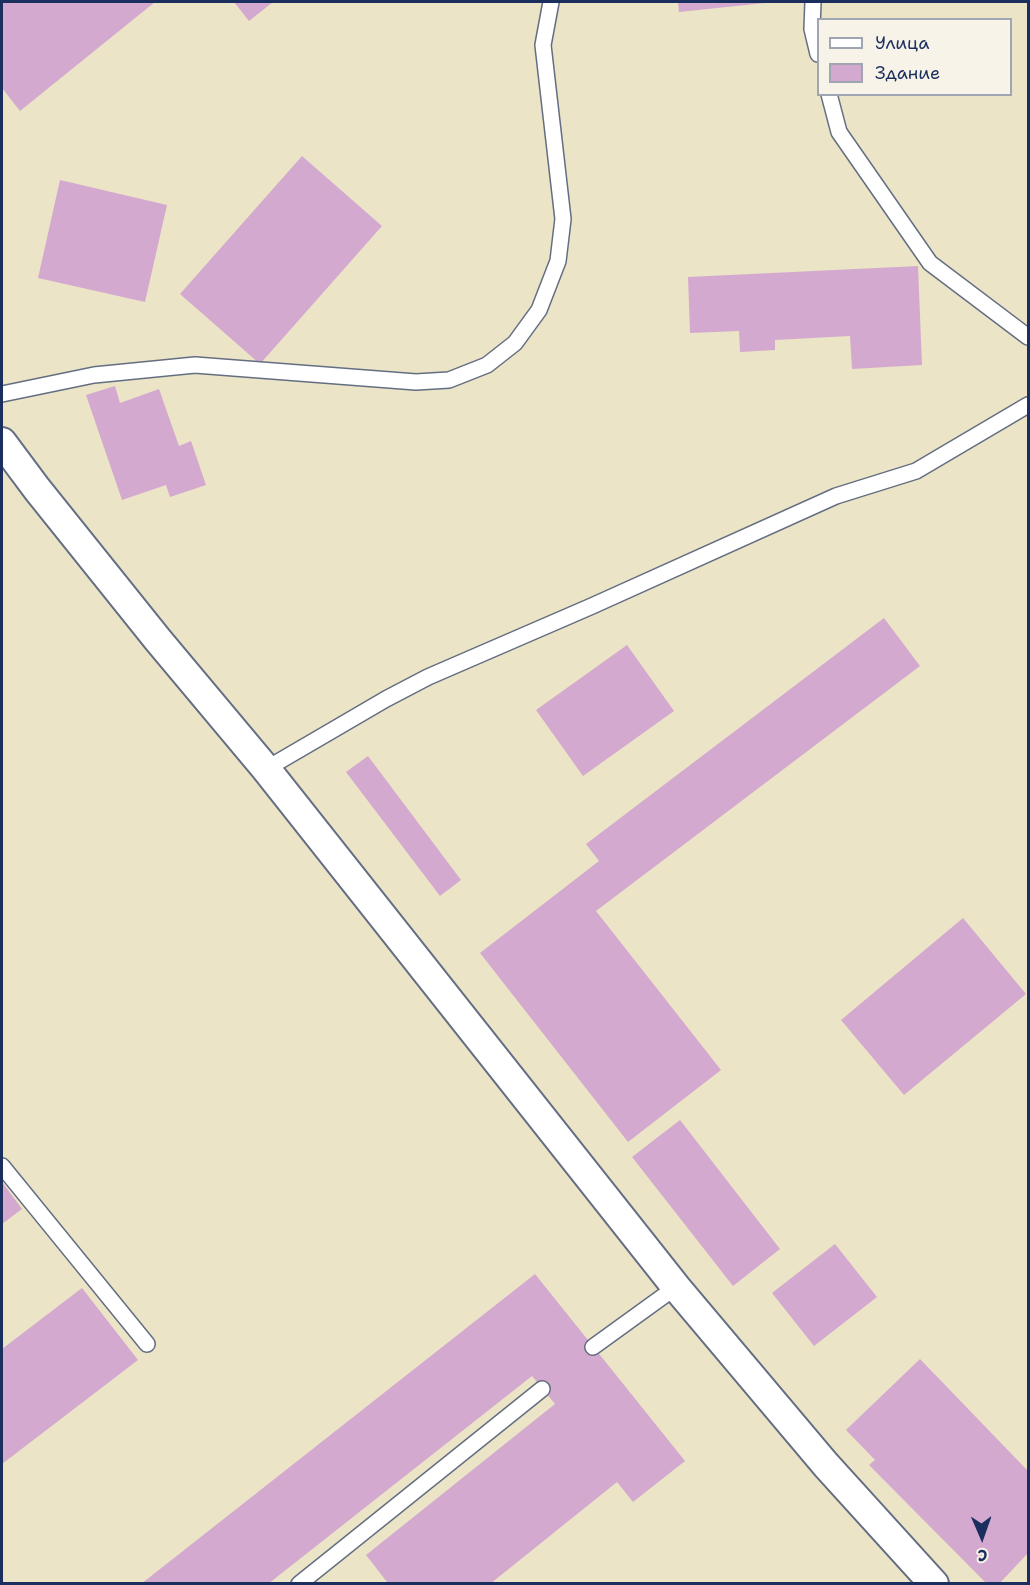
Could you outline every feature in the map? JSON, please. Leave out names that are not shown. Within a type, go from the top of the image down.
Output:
[{"type":"street","points":[[2,442],[158,640],[266,769],[676,1287],[826,1465],[934,1584]]},
{"type":"lane","points":[[2,394],[94,375],[195,365],[416,382],[449,380],[487,365],[515,343],[539,310],[558,261],[564,219],[543,45],[551,2]]},
{"type":"lane","points":[[813,2],[812,29],[817,47]]},
{"type":"lane","points":[[830,96],[839,132],[930,263],[1029,337]]},
{"type":"lane","points":[[266,769],[428,677],[836,496],[916,471],[1029,405]]},
{"type":"lane","points":[[2,1166],[147,1344]]},
{"type":"lane","points":[[593,1347],[676,1287]]},
{"type":"lane","points":[[299,1584],[542,1389]]},
{"type":"building","points":[[2,2],[155,2],[20,111],[2,88]]},
{"type":"building","points":[[234,2],[273,2],[249,21]]},
{"type":"building","points":[[678,2],[764,2],[765,3],[679,12]]},
{"type":"building","points":[[302,156],[382,226],[260,364],[180,294]]},
{"type":"building","points":[[60,180],[167,205],[145,302],[38,278]]},
{"type":"building","points":[[918,266],[922,365],[852,369],[850,336],[775,340],[775,350],[740,352],[739,331],[690,333],[688,277]]},
{"type":"building","points":[[115,386],[120,403],[159,389],[179,446],[191,441],[206,485],[170,497],[166,485],[122,500],[86,395]]},
{"type":"building","points":[[884,618],[920,666],[596,911],[721,1070],[628,1142],[480,953],[599,861],[586,844]]},
{"type":"building","points":[[627,645],[674,711],[583,776],[536,710]]},
{"type":"building","points":[[368,756],[461,880],[440,896],[346,772]]},
{"type":"building","points":[[963,918],[1026,994],[904,1095],[841,1020]]},
{"type":"building","points":[[680,1120],[780,1249],[733,1286],[632,1157]]},
{"type":"building","points":[[2,1182],[22,1209],[2,1224]]},
{"type":"building","points":[[835,1244],[877,1297],[814,1346],[772,1293]]},
{"type":"building","points":[[535,1274],[685,1461],[633,1502],[617,1482],[490,1584],[385,1584],[387,1582],[366,1555],[555,1404],[532,1376],[268,1584],[141,1584]]},
{"type":"building","points":[[82,1288],[138,1360],[2,1464],[2,1349]]},
{"type":"building","points":[[920,1359],[1028,1471],[1028,1553],[999,1584],[987,1584],[869,1465],[875,1460],[846,1430]]}]
